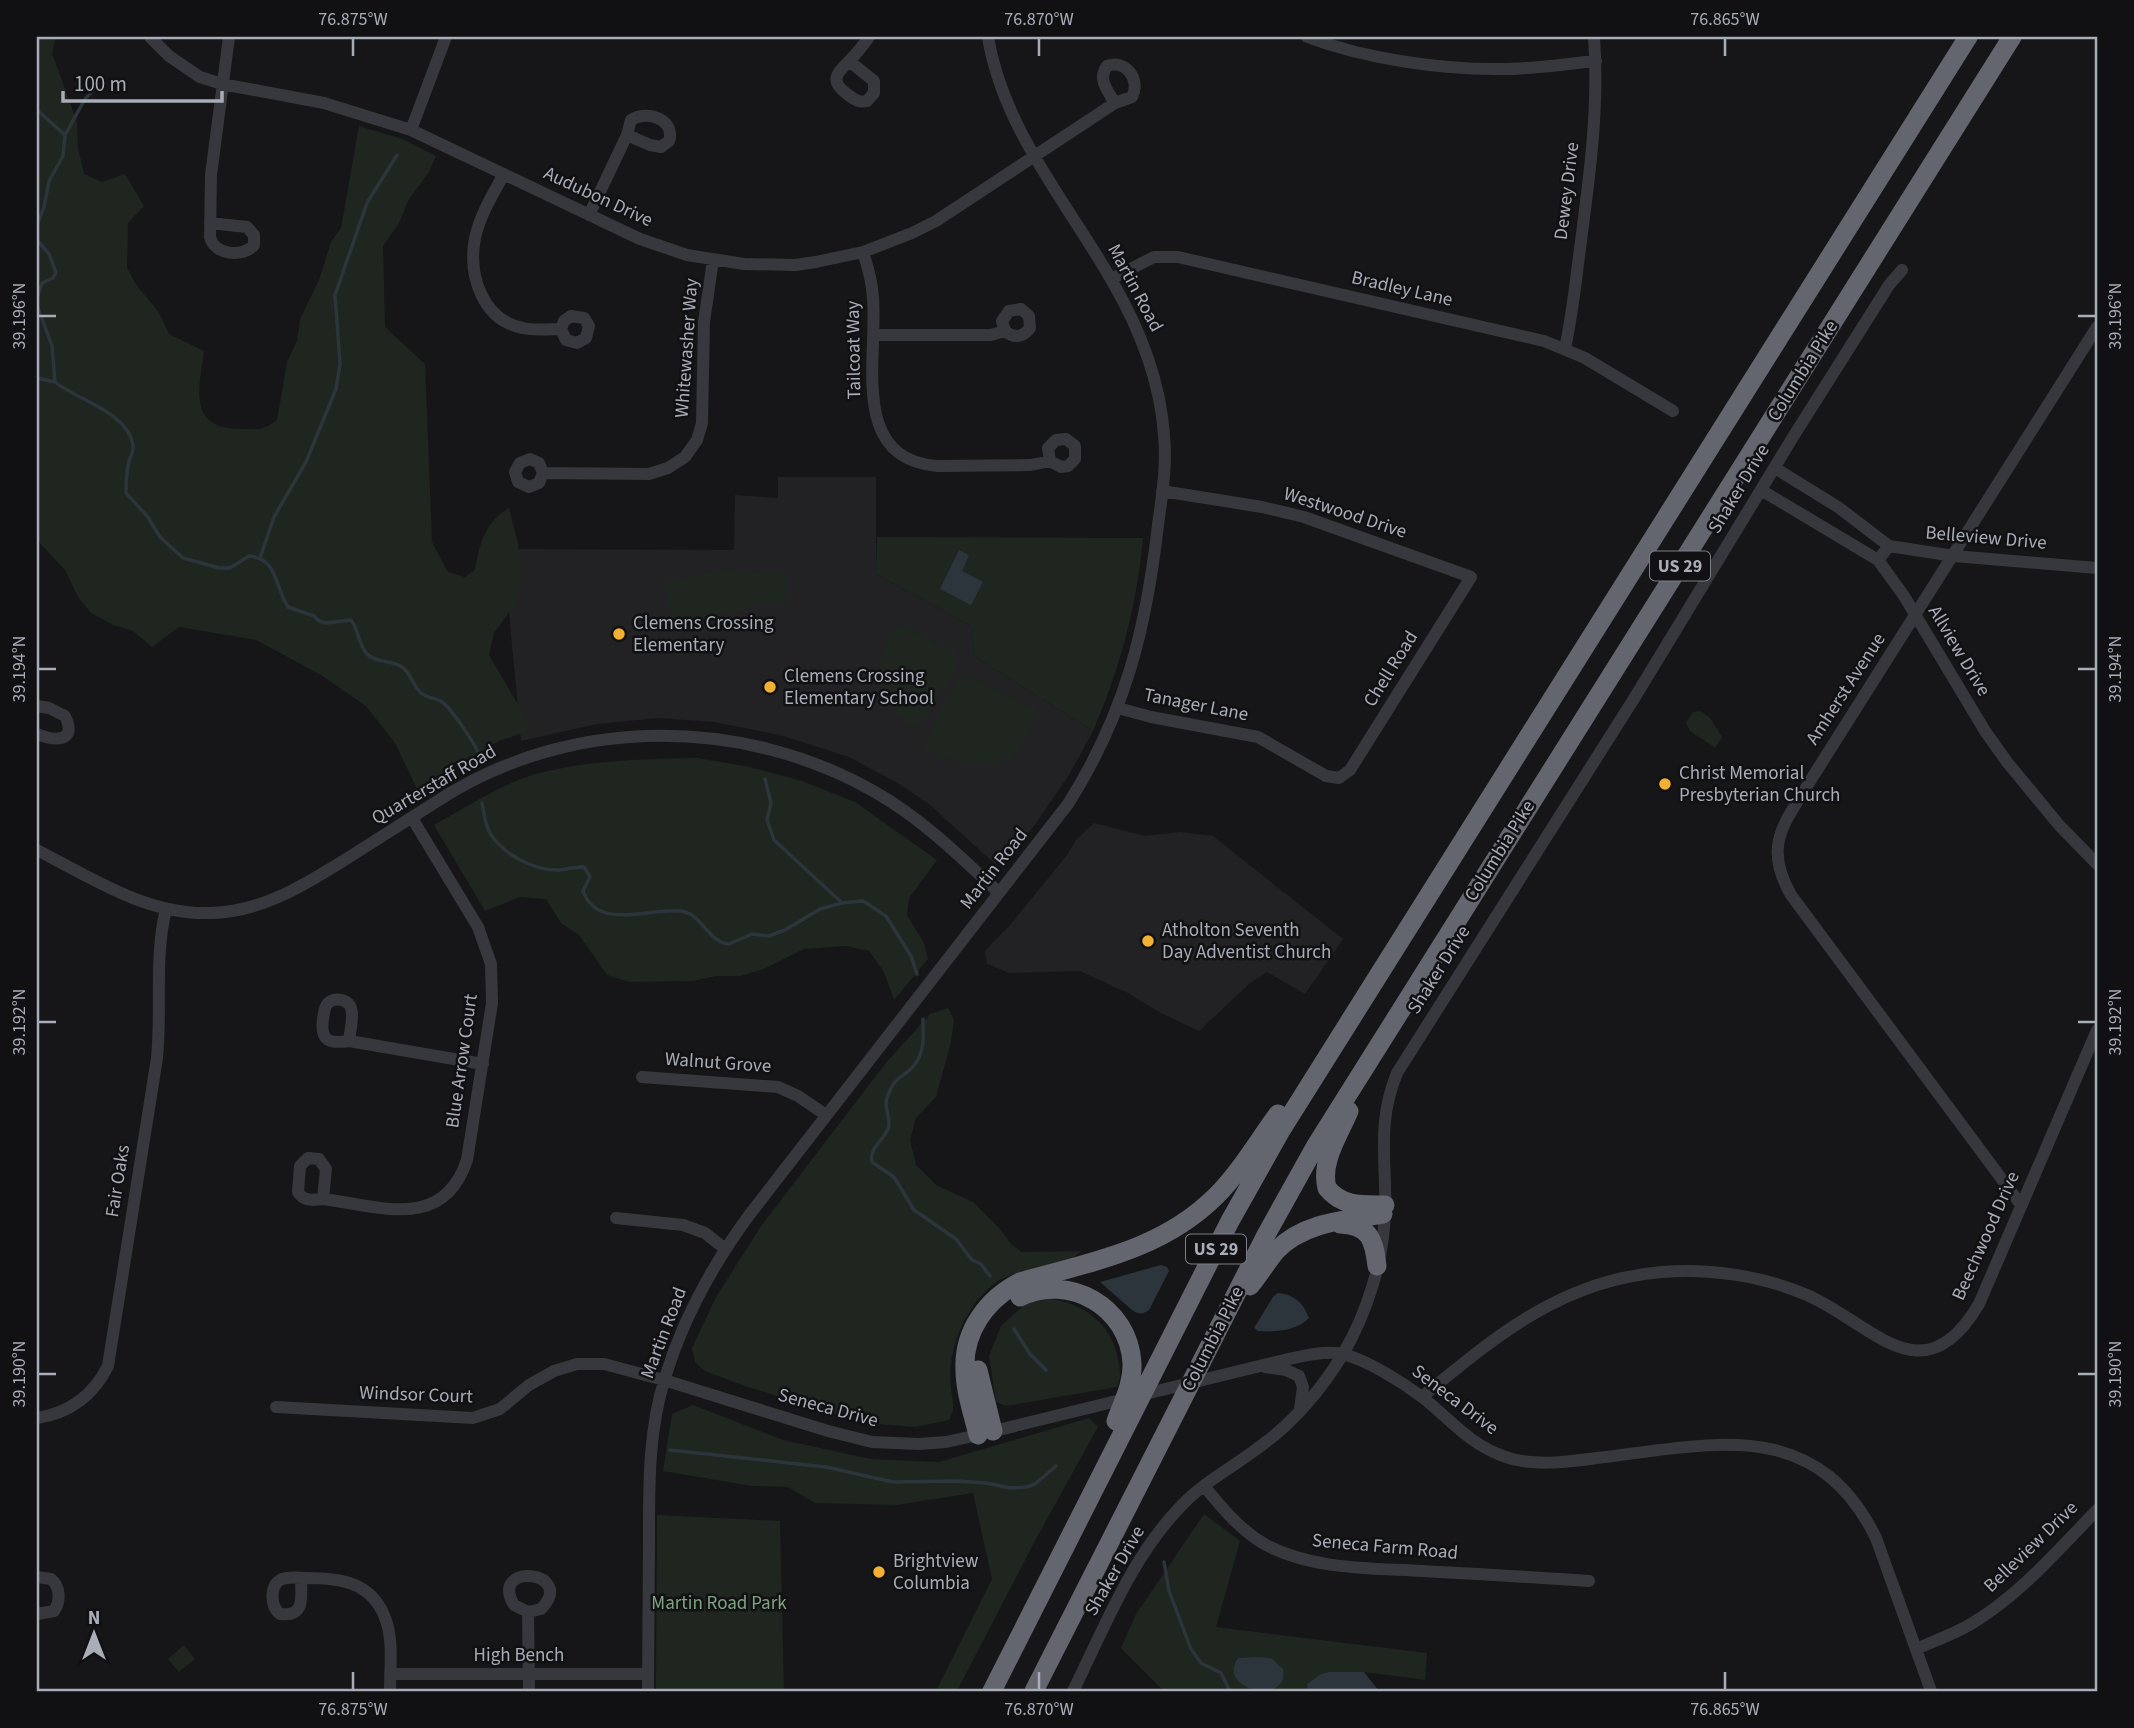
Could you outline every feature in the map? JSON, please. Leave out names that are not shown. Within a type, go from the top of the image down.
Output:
[{"type":"highway","name":"Columbia Pike","points":[[992,1691],[1230,1221],[1280,1132],[1968,37]]},
{"type":"highway","name":"Columbia Pike","points":[[1034,1691],[1216,1332],[1309,1158],[2014,37]]},
{"type":"highway","points":[[985,1433],[965,1370],[967,1344],[986,1307],[1020,1282],[1118,1256],[1162,1237],[1196,1214],[1232,1178],[1378,974]]},
{"type":"highway","points":[[1381,1040],[1328,1158],[1325,1179],[1327,1188],[1341,1200],[1352,1205],[1385,1210]]},
{"type":"highway","points":[[1216,1332],[1277,1250],[1296,1235],[1328,1223],[1385,1210]]},
{"type":"highway","points":[[1328,1223],[1351,1224],[1367,1233],[1375,1249],[1377,1266]]},
{"type":"highway","points":[[985,1433],[979,1357],[988,1326],[1004,1307],[1013,1300],[1037,1290],[1065,1290],[1089,1297],[1120,1322],[1130,1349],[1132,1364],[1129,1387],[1071,1534]]},
{"type":"street","name":"Audubon Drive","points":[[150,37],[184,67],[200,77],[222,84],[324,103],[411,130],[640,239],[687,255],[744,264],[795,265],[863,252],[888,243],[936,220],[1115,103]]},
{"type":"street","points":[[210,223],[211,175],[229,37]]},
{"type":"street","points":[[411,130],[446,37]]},
{"type":"street","points":[[849,61],[869,37]]},
{"type":"street","name":"Martin Road","points":[[648,1691],[649,1474],[664,1380],[696,1299],[724,1248],[1068,804],[1095,760],[1118,708],[1138,647],[1147,607],[1162,491],[1164,436],[1155,380],[1139,332],[1111,279],[1034,158],[1003,91],[988,37]]},
{"type":"street","points":[[1307,37],[1355,51],[1456,67],[1507,69],[1596,61]]},
{"type":"street","name":"Dewey Drive","points":[[1564,348],[1570,327],[1597,98],[1594,37]]},
{"type":"street","points":[[589,215],[627,135]]},
{"type":"street","points":[[503,174],[482,215],[475,239],[474,272],[477,287],[490,310],[511,324],[522,328],[561,329]]},
{"type":"street","name":"Tailcoat Way","points":[[863,252],[872,287],[875,416],[887,443],[901,456],[923,465],[1031,465],[1050,461]]},
{"type":"street","name":"Bradley Lane","points":[[1111,279],[1154,257],[1178,257],[1544,341],[1585,358],[1673,411]]},
{"type":"street","name":"Whitewasher Way","points":[[543,473],[649,474],[668,468],[685,457],[696,440],[702,423],[704,322],[713,260]]},
{"type":"street","name":"Shaker Drive","points":[[1073,1691],[1145,1551],[1178,1510],[1204,1486],[1257,1449],[1299,1412],[1343,1354],[1366,1303],[1377,1266],[1385,1210],[1382,1143],[1386,1102],[1397,1073],[1635,697],[1889,285],[1902,270]]},
{"type":"street","name":"Amherst Avenue","points":[[2021,1205],[1791,895],[1778,868],[1776,849],[1790,815],[2097,327]]},
{"type":"street","points":[[874,335],[991,335],[1005,331]]},
{"type":"street","points":[[1775,468],[1838,507],[1889,546],[1878,560]]},
{"type":"street","name":"Allview Drive","points":[[1761,490],[1878,560],[2007,762],[2059,825],[2097,864]]},
{"type":"street","name":"Westwood Drive","points":[[1162,491],[1262,506],[1304,517],[1471,577]]},
{"type":"street","name":"Belleview Drive","points":[[1889,546],[1954,556],[2097,568]]},
{"type":"street","name":"Chell Road","points":[[1339,778],[1350,771],[1471,577]]},
{"type":"street","points":[[37,706],[49,708],[65,716],[68,726],[61,739],[37,734]]},
{"type":"street","name":"Tanager Lane","points":[[1118,708],[1151,717],[1258,737],[1326,776],[1339,778]]},
{"type":"street","name":"Quarterstaff Road","points":[[37,850],[115,891],[166,909],[213,913],[258,905],[305,885],[482,776],[516,761],[550,750],[603,739],[682,737],[733,741],[761,747],[820,765],[876,792],[934,834],[999,893]]},
{"type":"street","name":"Blue Arrow Court","points":[[323,1199],[411,1209],[433,1204],[450,1193],[463,1173],[467,1160],[493,985],[491,964],[486,946],[466,904],[412,818]]},
{"type":"street","name":"Fair Oaks","points":[[37,1418],[57,1413],[91,1393],[108,1366],[157,1058],[159,949],[166,909]]},
{"type":"street","name":"Beechwood Drive","points":[[1422,1397],[1487,1344],[1539,1309],[1587,1287],[1663,1272],[1714,1273],[1765,1281],[1809,1296],[1897,1348],[1931,1349],[1951,1340],[1973,1315],[2097,1030]]},
{"type":"street","points":[[349,1041],[483,1064]]},
{"type":"street","name":"Walnut Grove","points":[[642,1077],[778,1087],[798,1096],[826,1115]]},
{"type":"street","points":[[616,1219],[683,1225],[705,1233],[724,1248]]},
{"type":"street","name":"Seneca Drive","points":[[664,1380],[828,1431],[872,1442],[919,1444],[985,1433],[1258,1366],[1323,1353],[1343,1354],[1422,1397],[1453,1426],[1489,1451],[1516,1460],[1572,1462],[1698,1446],[1739,1444],[1778,1450],[1817,1467],[1853,1498],[1865,1515],[1880,1547],[1931,1691]]},
{"type":"street","name":"Windsor Court","points":[[276,1407],[473,1418],[500,1409],[540,1378],[577,1364],[611,1365],[664,1380]]},
{"type":"street","points":[[1258,1366],[1286,1370],[1299,1376],[1303,1387],[1299,1412]]},
{"type":"street","name":"Seneca Farm Road","points":[[1204,1486],[1224,1510],[1250,1533],[1265,1544],[1304,1560],[1346,1567],[1589,1581]]},
{"type":"street","name":"Belleview Drive","points":[[1916,1649],[1970,1625],[2002,1603],[2097,1510]]},
{"type":"street","points":[[37,1577],[51,1579],[58,1591],[58,1604],[54,1611],[37,1614]]},
{"type":"street","points":[[301,1578],[339,1579],[351,1582],[371,1595],[388,1625],[390,1691]]},
{"type":"street","points":[[528,1612],[529,1691]]},
{"type":"street","name":"High Bench","points":[[390,1674],[648,1674]]},
{"type":"shaded area","name":"Clemens Crossing Elementary School","points":[[778,477],[876,477],[876,574],[972,626],[974,656],[1093,731],[1069,775],[1036,823],[1017,847],[995,864],[929,804],[901,785],[849,757],[780,735],[714,722],[658,718],[597,724],[521,741],[503,549],[734,550],[735,495],[778,498]]},
{"type":"shaded area","points":[[959,550],[969,555],[962,571],[983,582],[971,605],[940,589]]},
{"type":"shaded area","points":[[1094,823],[1145,836],[1180,832],[1213,836],[1343,939],[1305,994],[1267,972],[1250,983],[1199,1031],[1080,971],[1009,973],[987,964],[985,951],[1011,924],[1076,840]]},
{"type":"shaded area","points":[[1161,1265],[1169,1271],[1149,1310],[1144,1313],[1132,1310],[1100,1282]]},
{"type":"shaded area","points":[[1278,1293],[1297,1300],[1309,1318],[1292,1328],[1258,1331],[1254,1328]]},
{"type":"shaded area","points":[[1238,1658],[1271,1658],[1283,1669],[1282,1681],[1276,1688],[1255,1690],[1236,1679],[1234,1669]]},
{"type":"shaded area","points":[[1329,1672],[1364,1672],[1379,1691],[1308,1691],[1307,1684]]},
{"type":"green space","points":[[37,37],[56,37],[52,53],[77,122],[78,148],[84,174],[102,182],[125,174],[144,206],[128,223],[127,268],[137,286],[158,311],[169,334],[204,351],[200,404],[204,414],[212,422],[224,427],[260,429],[277,420],[287,362],[297,341],[300,319],[319,280],[331,242],[341,228],[359,126],[402,139],[436,156],[429,172],[409,199],[398,225],[383,246],[385,327],[425,364],[432,542],[448,572],[465,577],[475,570],[489,526],[509,508],[518,543],[520,586],[517,602],[494,633],[489,655],[533,730],[499,741],[417,789],[395,743],[366,706],[321,675],[256,640],[179,627],[152,647],[133,631],[113,625],[91,613],[78,597],[65,570],[37,540]]},
{"type":"green space","points":[[877,537],[1143,538],[1126,636],[1093,731],[974,656],[972,626],[876,574]]},
{"type":"green space","points":[[736,568],[737,573],[786,572],[786,603],[761,603],[744,610],[673,623],[665,581]]},
{"type":"green space","points":[[898,624],[954,651],[959,664],[917,729],[891,706],[879,682],[882,654]]},
{"type":"green space","points":[[968,676],[1037,710],[1021,744],[1004,760],[968,763],[923,748],[958,680]]},
{"type":"green space","points":[[1700,711],[1710,718],[1722,737],[1715,748],[1690,731],[1686,723],[1693,712]]},
{"type":"green space","points":[[697,758],[750,767],[802,781],[855,802],[937,860],[909,898],[907,915],[924,943],[928,959],[894,1000],[884,972],[869,951],[846,946],[804,949],[766,968],[741,976],[717,976],[692,981],[629,982],[607,975],[579,935],[561,923],[546,899],[520,897],[485,911],[434,825],[497,790],[536,774],[596,763]]},
{"type":"green space","points":[[948,1008],[954,1019],[951,1042],[936,1097],[916,1118],[910,1140],[916,1165],[936,1185],[973,1202],[1011,1244],[1022,1252],[1081,1251],[1068,1262],[1003,1278],[975,1304],[955,1345],[950,1374],[953,1408],[949,1420],[915,1427],[865,1423],[705,1371],[695,1362],[692,1348],[716,1297],[761,1226],[885,1064],[930,1014]]},
{"type":"green space","points":[[1048,1299],[1062,1301],[1086,1311],[1105,1328],[1116,1351],[1120,1374],[1117,1387],[1006,1406],[996,1402],[989,1356],[1001,1326],[1025,1304]]},
{"type":"green space","points":[[693,1405],[783,1440],[871,1459],[939,1462],[1089,1418],[1098,1427],[957,1691],[936,1691],[992,1579],[973,1493],[896,1505],[815,1503],[788,1487],[752,1486],[663,1471],[672,1414]]},
{"type":"green space","points":[[1204,1514],[1240,1541],[1216,1627],[1427,1653],[1425,1680],[1347,1672],[1318,1677],[1307,1684],[1308,1691],[1164,1691],[1121,1648],[1136,1614]]},
{"type":"green space","name":"Martin Road Park","points":[[657,1515],[780,1521],[784,1691],[656,1691]]},
{"type":"green space","points":[[184,1645],[195,1659],[179,1672],[168,1659]]},
{"type":"waterway","points":[[65,135],[85,99],[102,81]]},
{"type":"waterway","points":[[37,110],[65,135],[63,156],[49,181],[37,225]]},
{"type":"waterway","points":[[260,558],[274,517],[306,462],[336,389],[340,364],[335,295],[367,203],[397,155]]},
{"type":"waterway","points":[[37,240],[49,254],[56,272],[53,278],[42,283],[37,298]]},
{"type":"waterway","points":[[37,305],[52,346],[55,382],[112,415],[129,434],[133,452],[129,461],[126,493],[147,516],[160,537],[183,558],[219,568],[230,568],[249,556],[266,562],[288,607],[326,623],[351,620],[367,654],[374,659],[402,667],[421,693],[446,705],[479,754]]},
{"type":"waterway","points":[[37,378],[55,382]]},
{"type":"waterway","points":[[765,779],[771,803],[767,820],[774,840],[841,902]]},
{"type":"waterway","points":[[482,803],[491,835],[512,855],[529,864],[548,869],[584,867],[590,877],[583,891],[590,903],[600,911],[626,915],[681,911],[694,917],[716,939],[729,944],[752,934],[769,936],[785,930],[820,909],[863,901],[886,916],[911,956],[917,974]]},
{"type":"waterway","points":[[923,1019],[920,1056],[890,1090],[886,1102],[888,1129],[874,1149],[872,1162],[894,1177],[914,1210],[956,1239],[972,1260],[981,1264],[990,1276]]},
{"type":"waterway","points":[[1014,1329],[1030,1354],[1046,1370]]},
{"type":"waterway","points":[[670,1450],[826,1467],[893,1482],[956,1481],[1010,1488],[1035,1484],[1056,1466]]},
{"type":"waterway","points":[[1164,1562],[1169,1591],[1191,1649],[1201,1663],[1221,1673],[1230,1691]]},
{"type":"place","name":"Clemens Crossing Elementary","points":[[619,634]]},
{"type":"place","name":"Clemens Crossing Elementary School","points":[[770,687]]},
{"type":"place","name":"Christ Memorial Presbyterian Church","points":[[1665,784]]},
{"type":"place","name":"Atholton Seventh Day Adventist Church","points":[[1148,941]]},
{"type":"place","name":"Brightview Columbia","points":[[879,1572]]}]
